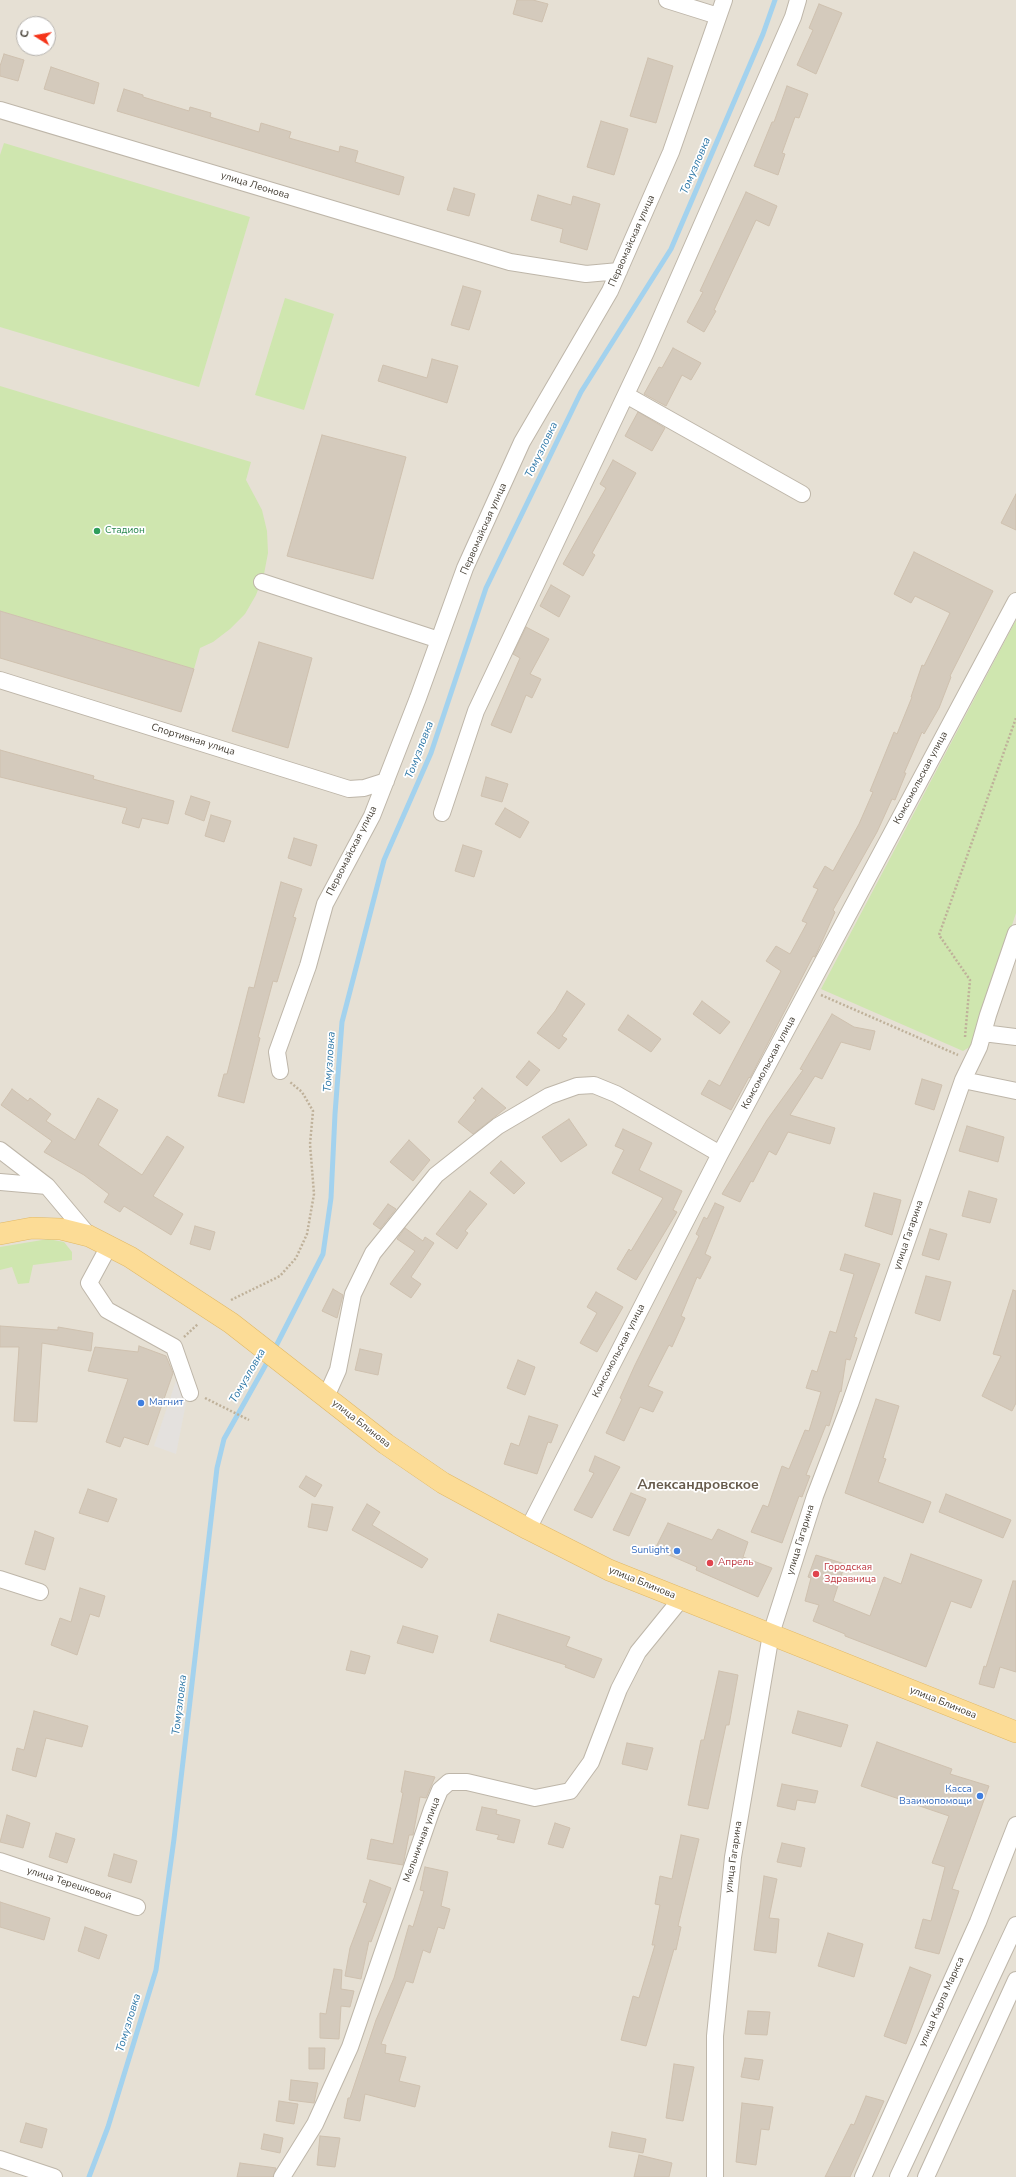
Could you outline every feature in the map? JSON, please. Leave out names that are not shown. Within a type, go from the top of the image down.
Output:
[{"type":"main road","points":[[0,1234],[32,1228],[61,1229],[89,1236],[130,1257],[211,1310]]},
{"type":"main road","name":"улица Блинова","points":[[211,1310],[231,1323],[386,1444],[443,1483],[528,1529],[609,1570],[1016,1732]]},
{"type":"street","points":[[667,0],[718,16]]},
{"type":"street","name":"Первомайская улица","points":[[280,1071],[277,1052],[308,966],[325,904],[372,816],[465,568],[522,442],[610,291],[619,271],[671,152],[724,0]]},
{"type":"street","points":[[442,813],[476,711],[626,395],[793,17],[798,0]]},
{"type":"street","name":"улица Леонова","points":[[0,110],[510,262],[586,274],[619,271]]},
{"type":"street","points":[[626,395],[802,494]]},
{"type":"street","points":[[262,582],[439,640]]},
{"type":"street","name":"Комсомольская улица","points":[[528,1529],[720,1154],[1016,601]]},
{"type":"street","name":"Спортивная улица","points":[[0,680],[348,789],[364,788],[386,781]]},
{"type":"street","name":"улица Гагарина","points":[[715,2177],[715,2036],[733,1857],[772,1634],[815,1496],[850,1404],[963,1080],[979,1047],[1016,932]]},
{"type":"street","points":[[983,1033],[1016,1037]]},
{"type":"street","points":[[963,1080],[1016,1091]]},
{"type":"street","points":[[326,1397],[338,1370],[353,1294],[373,1253],[436,1175],[498,1126],[549,1096],[577,1086],[594,1085],[616,1094],[720,1154]]},
{"type":"street","points":[[0,1150],[47,1186],[89,1236]]},
{"type":"street","points":[[0,1182],[47,1186]]},
{"type":"street","points":[[109,1246],[89,1283],[107,1310],[174,1347],[190,1393]]},
{"type":"street","points":[[0,1579],[40,1592]]},
{"type":"street","name":"Мельничная улица","points":[[282,2177],[315,2124],[350,2047],[429,1816],[440,1790],[449,1782],[467,1782],[535,1798],[570,1791],[591,1762],[619,1689],[638,1652],[681,1599]]},
{"type":"street","name":"улица Карла Маркса","points":[[863,2177],[978,1922],[1016,1825]]},
{"type":"street","name":"улица Терешковой","points":[[0,1861],[137,1907]]},
{"type":"street","points":[[898,2177],[1016,1925]]},
{"type":"street","points":[[926,2177],[1016,1980]]},
{"type":"street","points":[[0,2159],[54,2177]]},
{"type":"path","points":[[971,1061],[964,1034],[970,980],[939,935],[1016,718]]},
{"type":"path","points":[[808,990],[971,1061]]},
{"type":"path","points":[[174,1347],[211,1310],[280,1276],[296,1258],[307,1234],[314,1194],[310,1144],[313,1111],[302,1092],[280,1071]]},
{"type":"path","points":[[207,1399],[249,1420]]},
{"type":"shaded area","points":[[0,0],[1016,0],[1016,2177],[0,2177]]},
{"type":"shaded area","points":[[181,1366],[186,1403],[176,1454],[154,1446]]},
{"type":"green space","points":[[4,143],[250,217],[199,387],[0,327],[0,155]]},
{"type":"green space","points":[[285,298],[334,314],[304,410],[255,395]]},
{"type":"green space","name":"Стадион","points":[[0,386],[251,462],[246,480],[262,510],[267,531],[268,553],[264,574],[256,595],[245,614],[230,629],[213,642],[200,648],[194,669],[0,611]]},
{"type":"green space","points":[[1016,620],[1016,913],[973,1045],[963,1051],[821,989]]},
{"type":"green space","points":[[48,1239],[64,1242],[72,1252],[72,1260],[33,1265],[29,1283],[18,1284],[12,1267],[0,1270],[0,1247]]},
{"type":"building","points":[[517,0],[533,0],[548,4],[542,22],[513,14]]},
{"type":"building","points":[[819,4],[842,13],[816,74],[797,65],[813,30],[809,28]]},
{"type":"building","points":[[4,54],[24,60],[18,81],[0,76],[0,66]]},
{"type":"building","points":[[648,58],[673,66],[656,123],[630,116]]},
{"type":"building","points":[[51,67],[99,83],[94,104],[44,89]]},
{"type":"building","points":[[787,86],[808,94],[799,118],[795,117],[782,153],[785,154],[778,175],[754,166],[772,122],[774,122]]},
{"type":"building","points":[[124,89],[143,95],[143,97],[189,111],[190,107],[211,113],[210,117],[259,132],[261,123],[291,132],[289,138],[339,152],[340,146],[358,151],[355,162],[404,177],[399,195],[117,111]]},
{"type":"building","points":[[601,121],[628,129],[614,175],[587,167]]},
{"type":"building","points":[[454,188],[475,194],[469,216],[447,210]]},
{"type":"building","points":[[746,192],[777,206],[769,226],[756,220],[714,310],[716,311],[704,332],[687,322],[703,292],[700,291]]},
{"type":"building","points":[[538,195],[571,205],[573,196],[600,204],[587,250],[560,242],[563,229],[531,220]]},
{"type":"building","points":[[463,286],[481,291],[469,330],[451,325]]},
{"type":"building","points":[[673,348],[701,363],[691,380],[682,375],[666,406],[644,394],[659,367],[662,368]]},
{"type":"building","points":[[432,359],[458,366],[447,403],[378,381],[383,365],[427,378]]},
{"type":"building","points":[[638,412],[665,428],[652,451],[625,436]]},
{"type":"building","points":[[322,435],[406,457],[373,579],[287,556]]},
{"type":"building","points":[[613,460],[636,473],[592,553],[595,555],[583,576],[563,564],[606,488],[600,484]]},
{"type":"building","points":[[1016,494],[1016,530],[1001,523]]},
{"type":"building","points":[[914,552],[993,591],[950,676],[951,677],[939,708],[924,734],[922,732],[904,773],[906,773],[895,800],[892,799],[877,832],[833,910],[835,912],[815,957],[813,956],[750,1078],[749,1077],[731,1110],[701,1094],[709,1080],[720,1086],[781,971],[766,961],[776,946],[790,954],[807,923],[802,921],[818,889],[813,887],[825,866],[833,871],[859,824],[873,792],[870,791],[894,732],[897,734],[912,697],[922,665],[924,666],[950,613],[915,596],[911,603],[894,594]]},
{"type":"building","points":[[551,585],[570,596],[559,617],[540,606]]},
{"type":"building","points":[[0,611],[194,669],[181,712],[0,658]]},
{"type":"building","points":[[526,627],[549,639],[530,674],[541,679],[532,698],[526,695],[511,733],[491,725],[520,658],[513,654]]},
{"type":"building","points":[[259,642],[312,658],[288,748],[232,731]]},
{"type":"building","points":[[0,750],[94,776],[93,779],[174,801],[168,824],[142,818],[139,828],[122,823],[127,808],[0,777]]},
{"type":"building","points":[[486,777],[508,784],[502,802],[481,796]]},
{"type":"building","points":[[191,796],[210,802],[204,821],[185,814]]},
{"type":"building","points":[[505,808],[529,822],[520,838],[495,824]]},
{"type":"building","points":[[211,815],[231,821],[224,842],[205,836]]},
{"type":"building","points":[[294,838],[317,845],[311,866],[288,858]]},
{"type":"building","points":[[463,845],[482,851],[474,877],[455,871]]},
{"type":"building","points":[[281,882],[302,889],[293,917],[296,918],[277,982],[273,981],[258,1037],[260,1038],[244,1103],[218,1096],[224,1074],[227,1074],[249,987],[254,988]]},
{"type":"building","points":[[567,991],[585,1004],[562,1036],[567,1039],[559,1049],[537,1033],[555,1011]]},
{"type":"building","points":[[702,1001],[730,1022],[720,1034],[693,1014]]},
{"type":"building","points":[[832,1014],[854,1027],[875,1031],[870,1050],[841,1042],[822,1079],[815,1076],[790,1115],[835,1128],[830,1144],[788,1132],[776,1155],[769,1151],[753,1182],[751,1181],[740,1202],[722,1194],[767,1120],[803,1070],[800,1069]]},
{"type":"building","points":[[628,1015],[661,1039],[651,1052],[618,1030]]},
{"type":"building","points":[[529,1061],[540,1070],[527,1086],[516,1077]]},
{"type":"building","points":[[922,1079],[942,1085],[934,1110],[915,1104]]},
{"type":"building","points":[[482,1088],[506,1108],[473,1134],[458,1122],[476,1100],[473,1098]]},
{"type":"building","points":[[12,1089],[28,1101],[30,1098],[51,1114],[46,1121],[75,1140],[98,1098],[118,1110],[98,1145],[142,1175],[167,1136],[184,1147],[153,1196],[183,1214],[171,1235],[124,1206],[120,1212],[104,1202],[109,1194],[84,1175],[44,1152],[52,1141],[1,1105]]},
{"type":"building","points":[[569,1119],[587,1145],[561,1162],[542,1137]]},
{"type":"building","points":[[967,1126],[1004,1137],[998,1162],[959,1151]]},
{"type":"building","points":[[623,1129],[652,1143],[639,1170],[682,1191],[673,1210],[677,1212],[636,1280],[617,1269],[629,1249],[631,1251],[663,1198],[612,1173],[624,1150],[615,1146]]},
{"type":"building","points":[[409,1140],[430,1160],[413,1181],[390,1162]]},
{"type":"building","points":[[501,1161],[525,1183],[514,1194],[490,1173]]},
{"type":"building","points":[[470,1191],[487,1204],[465,1231],[468,1233],[457,1249],[436,1234]]},
{"type":"building","points":[[969,1191],[997,1199],[990,1223],[962,1216]]},
{"type":"building","points":[[874,1193],[901,1200],[892,1235],[865,1226]]},
{"type":"building","points":[[715,1203],[724,1207],[705,1254],[711,1257],[700,1279],[697,1277],[681,1316],[685,1318],[672,1347],[669,1345],[648,1386],[663,1392],[653,1412],[640,1407],[624,1441],[606,1433],[622,1399],[620,1398],[635,1365],[699,1236],[696,1234],[704,1217],[707,1219]]},
{"type":"building","points":[[388,1204],[396,1209],[380,1229],[373,1224]]},
{"type":"building","points":[[195,1226],[215,1232],[210,1250],[190,1244]]},
{"type":"building","points":[[405,1228],[423,1241],[425,1237],[434,1243],[411,1277],[421,1284],[411,1298],[390,1284],[415,1251],[397,1239]]},
{"type":"building","points":[[930,1229],[947,1234],[939,1260],[922,1255]]},
{"type":"building","points":[[845,1254],[880,1264],[854,1337],[857,1338],[850,1360],[846,1359],[841,1392],[840,1391],[829,1426],[826,1425],[806,1475],[810,1476],[802,1497],[799,1496],[782,1543],[751,1532],[763,1505],[768,1507],[782,1466],[789,1469],[805,1430],[809,1431],[821,1392],[806,1388],[812,1370],[817,1372],[830,1331],[836,1333],[854,1274],[840,1270]]},
{"type":"building","points":[[926,1276],[951,1282],[940,1321],[915,1313]]},
{"type":"building","points":[[333,1289],[343,1295],[337,1318],[322,1311]]},
{"type":"building","points":[[1013,1290],[1016,1291],[1016,1403],[1012,1411],[982,1396],[1001,1356],[993,1354]]},
{"type":"building","points":[[596,1292],[623,1307],[597,1352],[580,1343],[597,1313],[587,1307]]},
{"type":"building","points":[[0,1326],[58,1330],[58,1327],[93,1333],[91,1351],[42,1343],[37,1422],[14,1421],[19,1347],[0,1347]]},
{"type":"building","name":"Магнит","points":[[139,1346],[166,1356],[173,1373],[148,1445],[124,1437],[120,1447],[106,1442],[128,1379],[88,1371],[95,1347],[138,1352]]},
{"type":"building","points":[[360,1349],[382,1354],[378,1375],[355,1370]]},
{"type":"building","points":[[518,1360],[535,1367],[525,1395],[507,1388]]},
{"type":"building","points":[[876,1399],[899,1406],[883,1458],[886,1459],[878,1482],[931,1502],[923,1523],[845,1493]]},
{"type":"building","points":[[529,1416],[558,1425],[551,1443],[548,1442],[537,1474],[504,1464],[511,1443],[519,1446]]},
{"type":"building","points":[[595,1456],[620,1467],[592,1518],[574,1510],[594,1473],[589,1471]]},
{"type":"building","points":[[306,1476],[322,1485],[315,1497],[299,1487]]},
{"type":"building","points":[[88,1489],[117,1499],[108,1522],[79,1513]]},
{"type":"building","points":[[631,1493],[646,1499],[629,1536],[613,1530]]},
{"type":"building","points":[[946,1494],[1011,1520],[1003,1538],[939,1512]]},
{"type":"building","points":[[312,1504],[333,1507],[327,1531],[308,1527]]},
{"type":"building","points":[[367,1504],[380,1512],[372,1525],[428,1559],[422,1568],[352,1530]]},
{"type":"building","points":[[668,1523],[712,1540],[718,1529],[748,1542],[743,1557],[772,1568],[758,1597],[696,1570],[697,1567],[655,1549]]},
{"type":"building","points":[[35,1531],[54,1538],[45,1570],[25,1564]]},
{"type":"building","points":[[911,1554],[982,1580],[971,1608],[951,1601],[926,1667],[845,1636],[845,1634],[813,1621],[819,1605],[805,1601],[811,1578],[808,1577],[816,1555],[845,1564],[833,1601],[870,1616],[884,1577],[901,1584]]},
{"type":"building","points":[[1013,1581],[1016,1581],[1016,1672],[1000,1667],[994,1688],[979,1684],[984,1666],[986,1667]]},
{"type":"building","points":[[80,1588],[105,1596],[99,1617],[90,1614],[77,1655],[51,1645],[60,1618],[71,1622]]},
{"type":"building","points":[[498,1614],[570,1637],[566,1646],[602,1659],[594,1678],[565,1667],[566,1665],[490,1641]]},
{"type":"building","points":[[403,1626],[438,1636],[433,1653],[397,1643]]},
{"type":"building","points":[[351,1651],[370,1656],[365,1674],[346,1670]]},
{"type":"building","points":[[719,1671],[738,1675],[729,1725],[726,1725],[708,1809],[688,1805],[701,1740],[704,1740]]},
{"type":"building","points":[[34,1711],[88,1726],[82,1747],[46,1738],[36,1777],[12,1770],[17,1748],[24,1750]]},
{"type":"building","points":[[798,1711],[848,1725],[841,1747],[792,1733]]},
{"type":"building","points":[[877,1742],[952,1769],[950,1774],[989,1786],[952,1889],[959,1891],[939,1954],[915,1948],[923,1919],[931,1921],[945,1867],[932,1863],[949,1816],[861,1786]]},
{"type":"building","points":[[627,1743],[653,1748],[647,1770],[622,1764]]},
{"type":"building","points":[[405,1771],[435,1777],[426,1798],[420,1797],[413,1835],[409,1835],[403,1865],[367,1859],[371,1839],[393,1844],[403,1793],[401,1792]]},
{"type":"building","points":[[782,1784],[818,1791],[815,1803],[797,1800],[795,1810],[777,1806]]},
{"type":"building","points":[[482,1807],[497,1810],[496,1814],[520,1820],[514,1843],[497,1839],[499,1835],[476,1830]]},
{"type":"building","points":[[7,1815],[30,1823],[23,1848],[0,1842]]},
{"type":"building","points":[[555,1823],[570,1828],[563,1848],[548,1844]]},
{"type":"building","points":[[56,1833],[75,1839],[67,1863],[49,1857]]},
{"type":"building","points":[[681,1835],[699,1839],[678,1926],[681,1927],[676,1950],[674,1949],[646,2046],[621,2040],[633,1996],[639,1998],[655,1945],[652,1945],[660,1905],[655,1904],[660,1876],[672,1879]]},
{"type":"building","points":[[782,1843],[805,1848],[801,1867],[777,1862]]},
{"type":"building","points":[[114,1854],[137,1861],[131,1883],[108,1876]]},
{"type":"building","points":[[425,1867],[448,1872],[441,1906],[450,1909],[444,1929],[438,1927],[430,1953],[423,1950],[413,1983],[406,1981],[381,2044],[386,2045],[385,2053],[406,2057],[399,2081],[420,2086],[415,2107],[365,2094],[360,2121],[344,2118],[348,2098],[350,2098],[376,2020],[394,1978],[409,1925],[413,1927],[424,1891],[420,1890]]},
{"type":"building","points":[[764,1876],[777,1879],[769,1918],[779,1919],[776,1953],[754,1950]]},
{"type":"building","points":[[370,1880],[391,1888],[371,1942],[369,1941],[361,1979],[345,1976],[350,1948],[367,1903],[363,1902]]},
{"type":"building","points":[[0,1902],[50,1918],[44,1940],[0,1927]]},
{"type":"building","points":[[85,1927],[107,1935],[99,1959],[78,1951]]},
{"type":"building","points":[[828,1933],[863,1944],[854,1977],[818,1966]]},
{"type":"building","points":[[910,1967],[931,1975],[906,2044],[884,2036]]},
{"type":"building","points":[[334,1969],[342,1970],[341,1989],[354,1991],[350,2007],[341,2006],[339,2039],[320,2038],[320,2013],[326,2014]]},
{"type":"building","points":[[748,2011],[770,2012],[767,2035],[745,2034]]},
{"type":"building","points":[[309,2048],[325,2048],[324,2069],[309,2069]]},
{"type":"building","points":[[745,2058],[763,2060],[759,2080],[741,2077]]},
{"type":"building","points":[[674,2064],[694,2067],[683,2121],[666,2118]]},
{"type":"building","points":[[291,2080],[318,2083],[314,2103],[289,2100]]},
{"type":"building","points":[[866,2096],[884,2101],[850,2177],[825,2177],[851,2124],[854,2125]]},
{"type":"building","points":[[279,2101],[298,2104],[294,2124],[276,2121]]},
{"type":"building","points":[[742,2103],[773,2107],[769,2130],[761,2129],[756,2165],[736,2162]]},
{"type":"building","points":[[26,2123],[47,2129],[42,2148],[20,2142]]},
{"type":"building","points":[[612,2132],[646,2139],[643,2153],[609,2147]]},
{"type":"building","points":[[264,2134],[283,2138],[280,2153],[261,2149]]},
{"type":"building","points":[[320,2136],[340,2138],[335,2167],[317,2165]]},
{"type":"building","points":[[639,2155],[672,2163],[669,2177],[634,2177]]},
{"type":"building","points":[[240,2163],[276,2168],[273,2177],[237,2177]]},
{"type":"waterway","name":"Томузловка","points":[[274,1350],[323,1254],[331,1198],[335,1114],[342,1022],[384,860],[431,753],[486,588],[581,392],[671,249],[763,34],[775,0]]},
{"type":"waterway","name":"Томузловка","points":[[89,2177],[108,2127],[156,1970],[174,1839],[217,1468],[224,1439],[269,1359]]},
{"type":"place","name":"Стадион","points":[[97,531]]},
{"type":"place","name":"Магнит","points":[[141,1403]]},
{"type":"place","name":"Sunlight","points":[[677,1551]]},
{"type":"place","name":"Апрель","points":[[710,1563]]},
{"type":"place","name":"Городская Здравница","points":[[816,1574]]},
{"type":"place","name":"Касса Взаимопомощи","points":[[980,1796]]},
{"type":"district","name":"Александровское","points":[[698,1486]]}]
